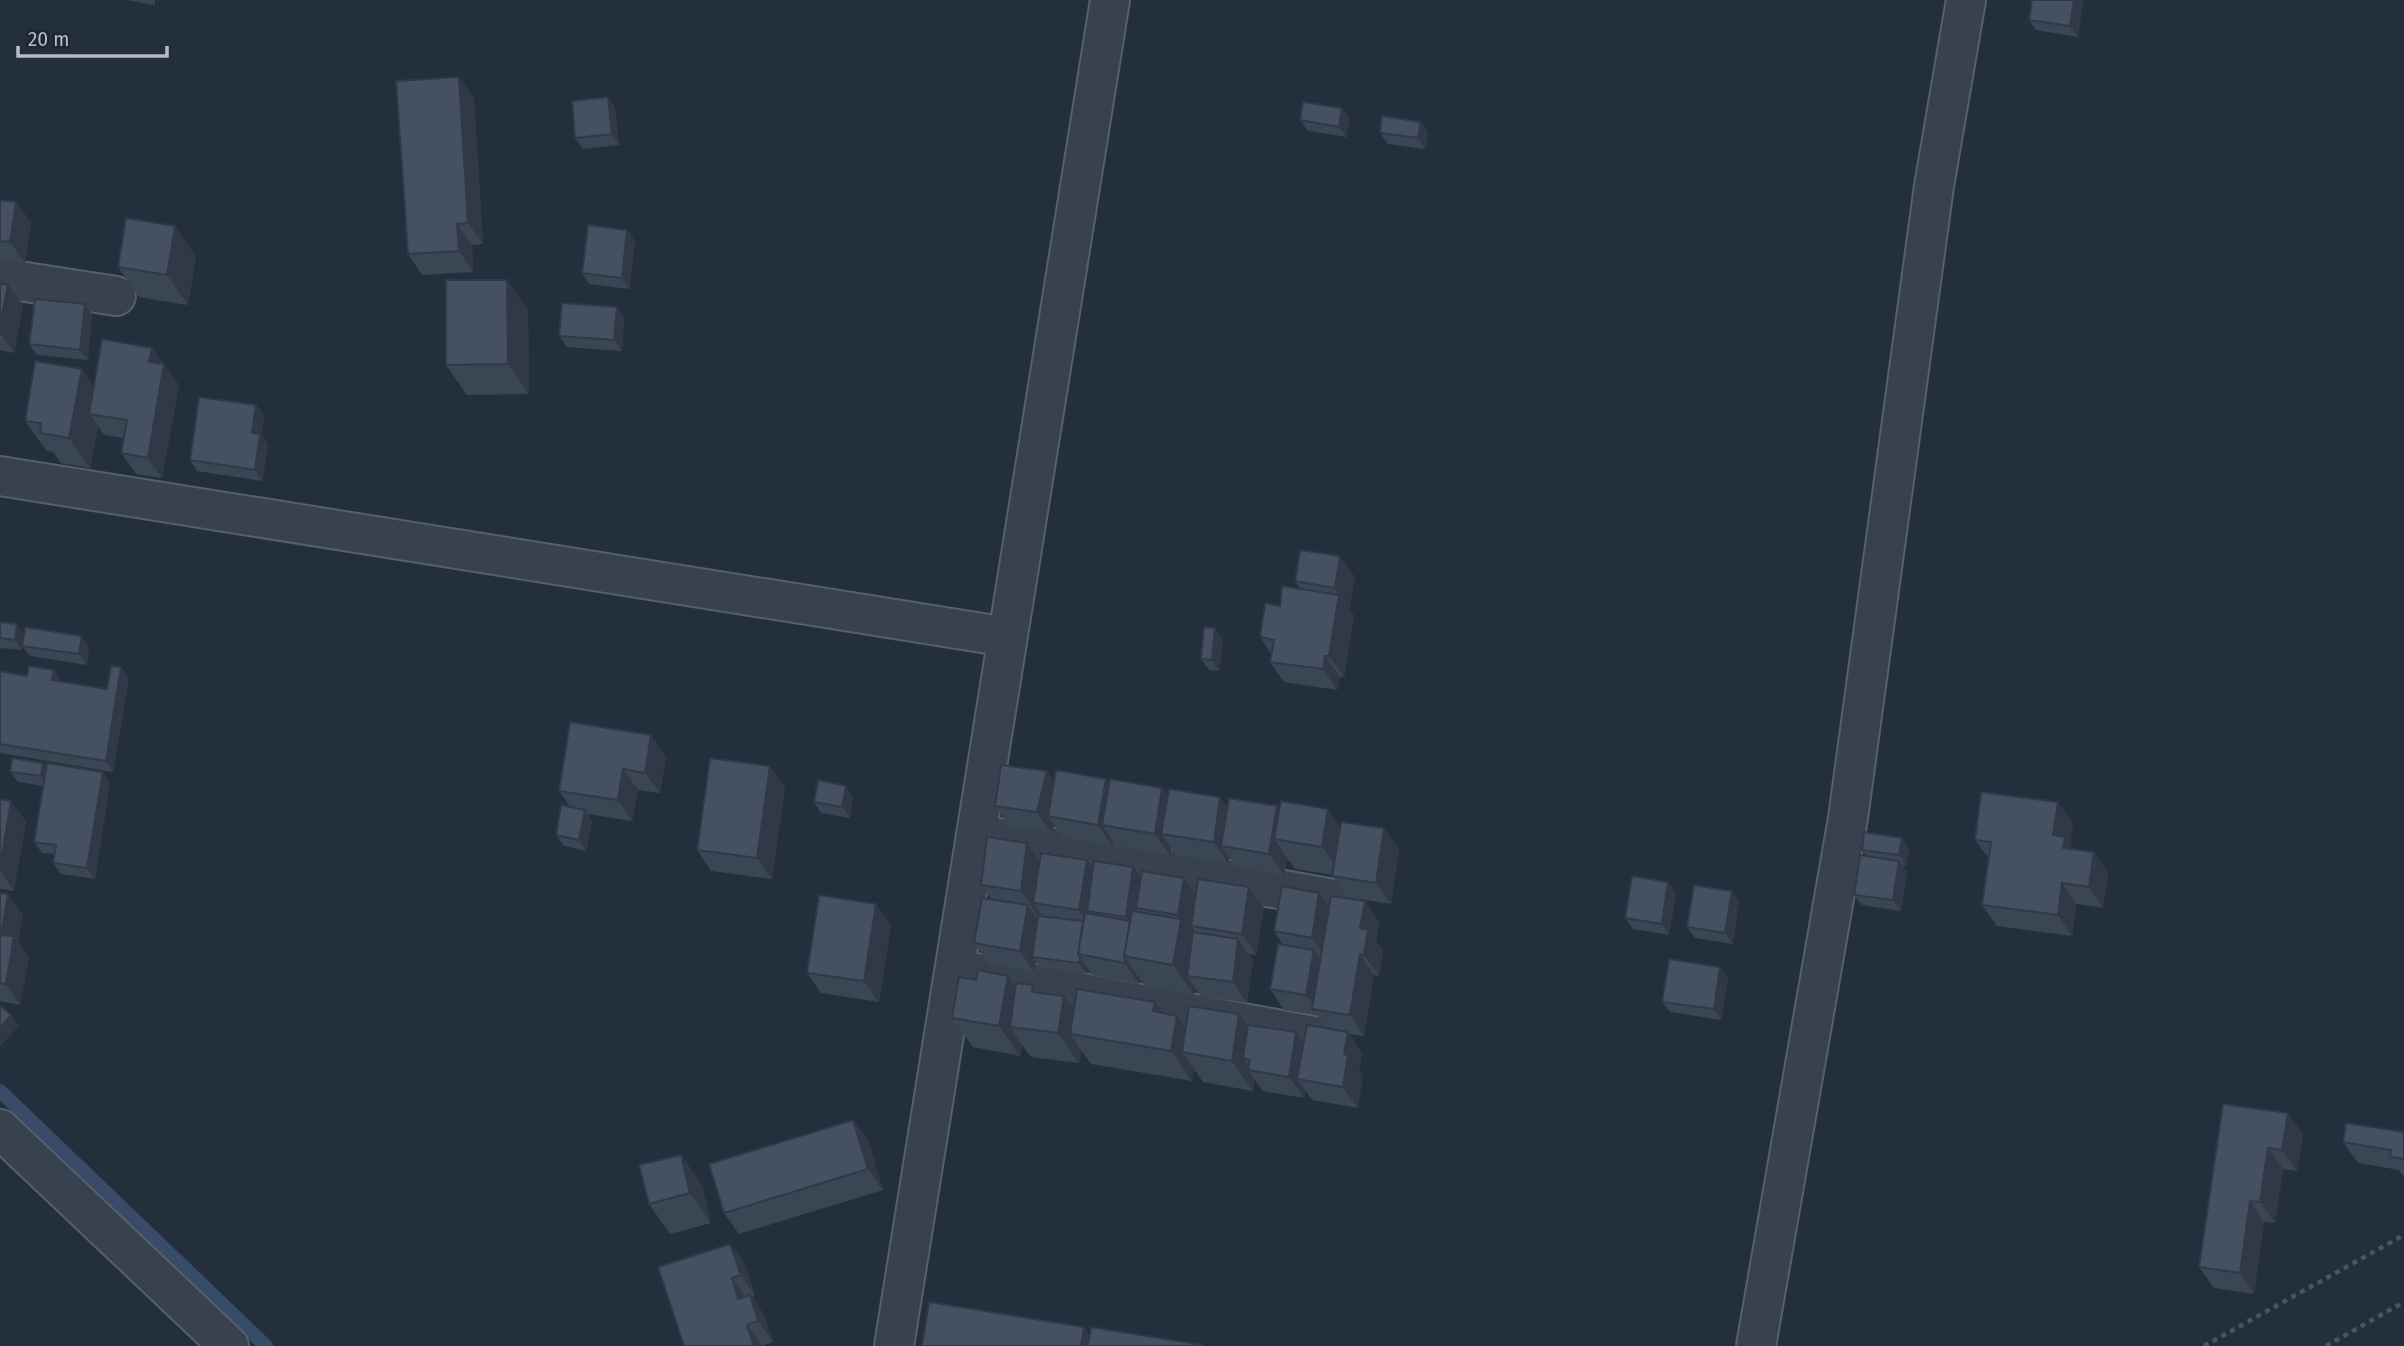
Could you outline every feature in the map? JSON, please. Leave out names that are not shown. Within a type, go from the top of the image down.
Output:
[{"type":"street","points":[[894,1346],[1110,0]]},
{"type":"street","points":[[1756,1346],[1848,818],[1934,186],[1966,0]]},
{"type":"street","points":[[0,278],[116,296]]},
{"type":"street","points":[[0,476],[1007,637]]},
{"type":"street","points":[[976,834],[1339,900]]},
{"type":"street","points":[[1283,931],[1288,891]]},
{"type":"street","points":[[954,969],[1272,1013],[1324,1038]]},
{"type":"street","points":[[0,1129],[229,1346]]},
{"type":"path","points":[[2204,1346],[2404,1235]]},
{"type":"path","points":[[2326,1346],[2404,1302]]},
{"type":"building","points":[[2032,0],[2074,0],[2070,26],[2029,20]]},
{"type":"building","points":[[459,77],[468,223],[457,224],[459,251],[408,254],[396,81]]},
{"type":"building","points":[[608,97],[612,134],[575,138],[572,101]]},
{"type":"building","points":[[1303,102],[1342,108],[1339,127],[1300,120]]},
{"type":"building","points":[[1382,116],[1421,122],[1418,138],[1380,133]]},
{"type":"building","points":[[0,200],[16,202],[10,242],[0,241]]},
{"type":"building","points":[[126,218],[175,226],[167,275],[118,267]]},
{"type":"building","points":[[588,225],[627,230],[622,278],[582,273]]},
{"type":"building","points":[[446,280],[507,280],[508,364],[446,365]]},
{"type":"building","points":[[0,283],[8,285],[0,327]]},
{"type":"building","points":[[35,299],[85,304],[80,350],[29,344]]},
{"type":"building","points":[[562,303],[617,307],[614,340],[559,336]]},
{"type":"building","points":[[102,339],[152,348],[149,362],[164,364],[148,458],[121,453],[127,420],[89,414]]},
{"type":"building","points":[[35,361],[82,369],[69,438],[40,433],[41,423],[25,421]]},
{"type":"building","points":[[199,397],[256,405],[252,433],[260,434],[255,470],[190,460]]},
{"type":"building","points":[[1300,550],[1340,556],[1335,588],[1295,581]]},
{"type":"building","points":[[1282,586],[1339,595],[1329,656],[1325,656],[1323,669],[1270,662],[1274,640],[1260,637],[1265,603],[1280,606]]},
{"type":"building","points":[[0,622],[17,624],[15,640],[0,638]]},
{"type":"building","points":[[25,627],[82,636],[79,654],[22,646]]},
{"type":"building","points":[[1204,627],[1215,628],[1212,660],[1201,659]]},
{"type":"building","points":[[29,666],[54,670],[52,680],[107,689],[111,666],[121,667],[106,761],[0,744],[0,671],[27,676]]},
{"type":"building","points":[[570,722],[651,735],[645,773],[623,769],[618,800],[559,791]]},
{"type":"building","points":[[12,758],[43,763],[41,776],[10,772]]},
{"type":"building","points":[[710,758],[770,766],[757,858],[697,850]]},
{"type":"building","points":[[47,763],[103,772],[87,868],[53,863],[56,845],[34,842]]},
{"type":"building","points":[[1001,765],[1047,771],[1037,812],[995,806]]},
{"type":"building","points":[[1056,770],[1106,779],[1098,825],[1048,816]]},
{"type":"building","points":[[1110,779],[1162,788],[1155,834],[1102,825]]},
{"type":"building","points":[[818,780],[846,786],[842,807],[814,802]]},
{"type":"building","points":[[1169,789],[1220,797],[1214,842],[1161,834]]},
{"type":"building","points":[[1981,792],[2058,802],[2053,835],[2065,837],[2063,848],[2094,852],[2089,887],[2062,883],[2058,915],[1982,905],[1991,842],[1975,840]]},
{"type":"building","points":[[1229,798],[1277,806],[1269,854],[1221,846]]},
{"type":"building","points":[[0,799],[11,801],[0,868]]},
{"type":"building","points":[[1281,801],[1328,809],[1322,847],[1274,839]]},
{"type":"building","points":[[561,805],[585,810],[579,840],[556,835]]},
{"type":"building","points":[[1341,822],[1384,828],[1376,883],[1332,876]]},
{"type":"building","points":[[1864,832],[1902,838],[1899,855],[1862,850]]},
{"type":"building","points":[[987,837],[1027,843],[1021,891],[981,885]]},
{"type":"building","points":[[1041,853],[1087,860],[1079,910],[1033,903]]},
{"type":"building","points":[[1860,855],[1899,861],[1893,900],[1854,895]]},
{"type":"building","points":[[1094,861],[1133,867],[1126,917],[1087,911]]},
{"type":"building","points":[[1142,871],[1184,878],[1178,915],[1136,908]]},
{"type":"building","points":[[1632,876],[1668,882],[1662,924],[1625,918]]},
{"type":"building","points":[[1198,879],[1249,887],[1242,934],[1191,926]]},
{"type":"building","points":[[1694,885],[1732,891],[1725,933],[1687,927]]},
{"type":"building","points":[[1282,886],[1319,893],[1312,938],[1274,931]]},
{"type":"building","points":[[0,893],[8,894],[1,935],[14,936],[6,984],[0,983]]},
{"type":"building","points":[[819,895],[876,904],[864,981],[807,973]]},
{"type":"building","points":[[1331,896],[1365,901],[1360,928],[1368,930],[1364,955],[1360,954],[1350,1015],[1312,1009]]},
{"type":"building","points":[[982,898],[1028,905],[1020,951],[974,943]]},
{"type":"building","points":[[1132,911],[1181,919],[1173,965],[1124,956]]},
{"type":"building","points":[[1085,913],[1130,921],[1125,963],[1078,954]]},
{"type":"building","points":[[1038,916],[1083,921],[1079,963],[1032,957]]},
{"type":"building","points":[[1193,932],[1238,939],[1233,982],[1187,976]]},
{"type":"building","points":[[1278,944],[1314,950],[1306,995],[1270,989]]},
{"type":"building","points":[[1669,959],[1720,967],[1714,1009],[1662,1002]]},
{"type":"building","points":[[978,970],[1008,976],[999,1026],[952,1018],[959,977],[976,980]]},
{"type":"building","points":[[1016,983],[1033,985],[1032,992],[1064,996],[1058,1033],[1010,1027]]},
{"type":"building","points":[[1077,989],[1155,1002],[1153,1011],[1177,1016],[1171,1051],[1070,1034]]},
{"type":"building","points":[[0,1005],[11,1015],[0,1028]]},
{"type":"building","points":[[1189,1006],[1239,1014],[1232,1061],[1182,1052]]},
{"type":"building","points":[[1248,1025],[1296,1032],[1289,1077],[1248,1070],[1250,1060],[1243,1058]]},
{"type":"building","points":[[1307,1025],[1348,1032],[1343,1087],[1297,1079]]},
{"type":"building","points":[[2223,1104],[2288,1113],[2282,1150],[2268,1148],[2260,1202],[2250,1201],[2240,1273],[2199,1267]]},
{"type":"building","points":[[853,1120],[868,1169],[724,1213],[709,1164]]},
{"type":"building","points":[[2346,1123],[2404,1132],[2404,1159],[2390,1157],[2391,1150],[2343,1142]]},
{"type":"building","points":[[681,1155],[690,1193],[649,1204],[639,1165]]},
{"type":"building","points":[[730,1244],[741,1275],[732,1278],[738,1299],[750,1295],[758,1321],[747,1325],[754,1346],[684,1346],[658,1267]]},
{"type":"building","points":[[929,1302],[1084,1327],[1081,1346],[922,1346]]},
{"type":"building","points":[[1091,1327],[1203,1345],[1203,1346],[1088,1346]]},
{"type":"waterway","points":[[0,1091],[266,1346]]}]
